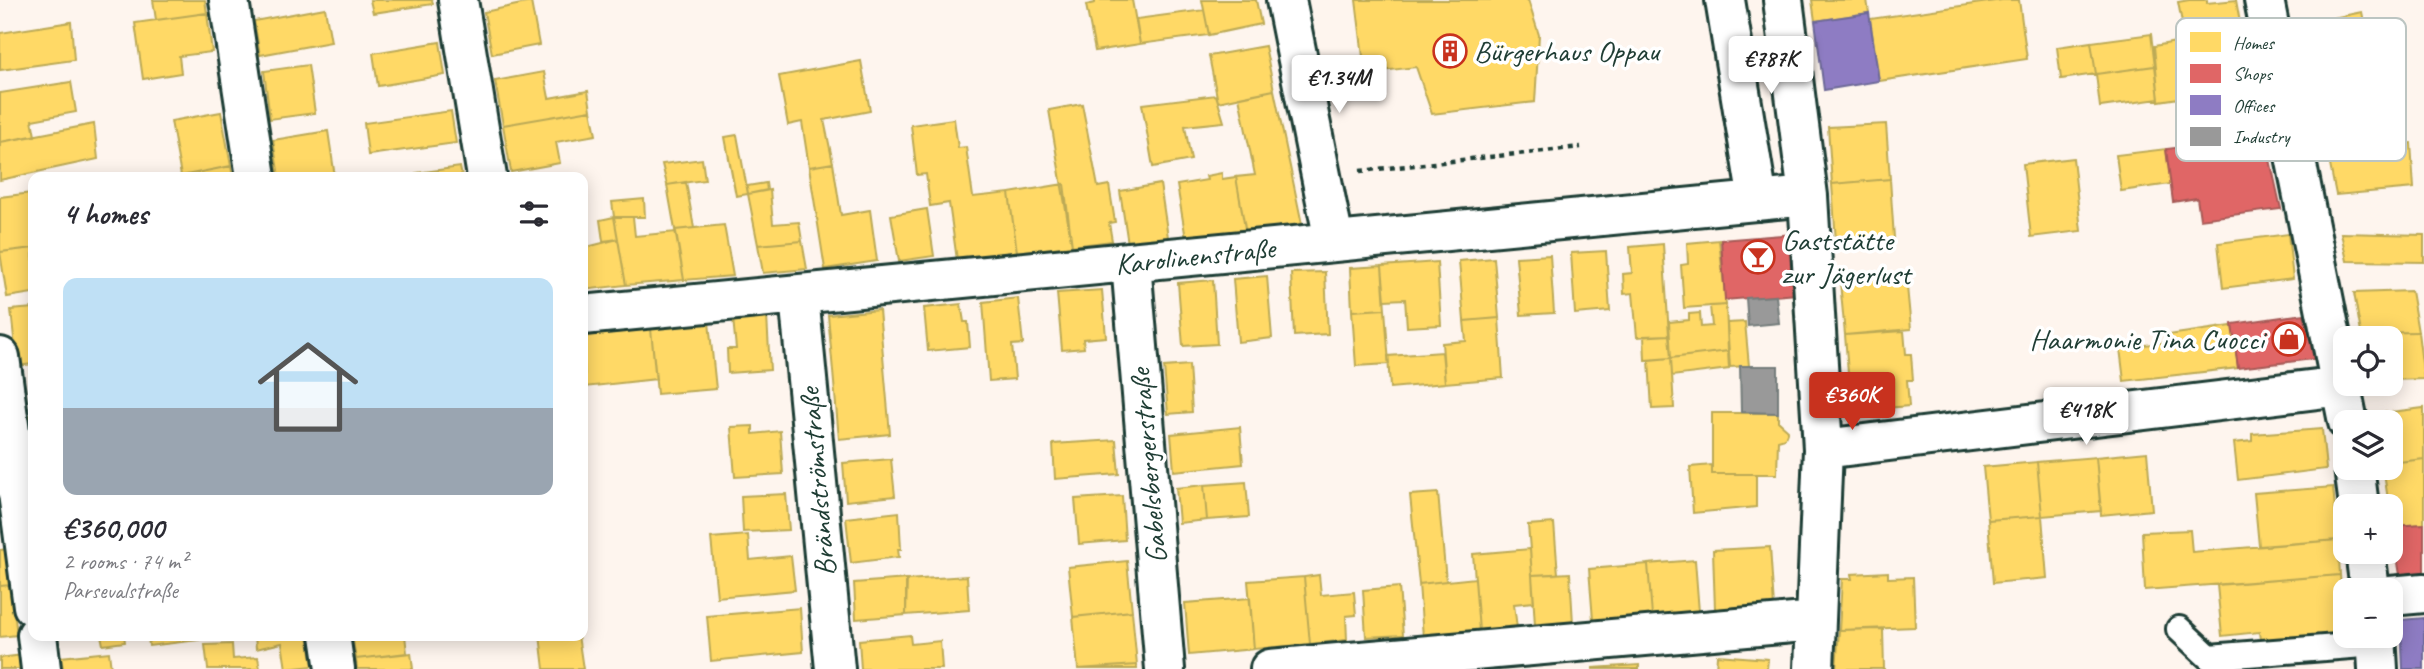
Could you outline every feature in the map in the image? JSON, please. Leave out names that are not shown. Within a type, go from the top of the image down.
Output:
[{"type":"street","points":[[229,0],[255,172]]},
{"type":"street","points":[[458,0],[486,172]]},
{"type":"street","points":[[1286,0],[1334,241]]},
{"type":"street","points":[[1725,0],[1758,201]]},
{"type":"street","points":[[1783,0],[1808,197],[1823,449],[1814,669]]},
{"type":"street","points":[[2264,0],[2268,18]]},
{"type":"street","points":[[1823,449],[2345,404],[2296,161]]},
{"type":"street","name":"Karolinenstraße","points":[[588,315],[1808,197]]},
{"type":"street","name":"Gabelsbergerstraße","points":[[1131,263],[1165,669]]},
{"type":"street","name":"Brändströmstraße","points":[[799,296],[835,669]]},
{"type":"street","points":[[0,357],[13,396],[28,554]]},
{"type":"street","points":[[2403,595],[2424,593]]},
{"type":"street","points":[[1270,669],[1816,621]]},
{"type":"street","points":[[38,641],[41,669]]},
{"type":"street","points":[[331,641],[335,669]]},
{"type":"lane","points":[[2179,629],[2209,657],[2377,649]]},
{"type":"path","points":[[1321,175],[1581,148]]},
{"type":"building: Homes","points":[[153,0],[205,0],[207,13],[156,20]]},
{"type":"building: Homes","points":[[370,0],[432,0],[433,4],[373,13]]},
{"type":"building: Homes","points":[[1095,0],[1132,0],[1140,44],[1095,51],[1086,5],[1095,3]]},
{"type":"building: Homes","points":[[1202,0],[1256,0],[1261,24],[1209,35]]},
{"type":"building: Homes","name":"Bürgerhaus Oppau","points":[[1356,0],[1528,0],[1539,35],[1535,102],[1432,114],[1416,67],[1365,73]]},
{"type":"building: Homes","points":[[1812,0],[1867,0],[1869,13],[1815,21]]},
{"type":"building: Homes","points":[[2002,0],[2019,0],[2027,59],[1879,81],[1870,19]]},
{"type":"building: Homes","points":[[2236,0],[2239,18],[2181,18],[2178,2]]},
{"type":"building: Homes","points":[[531,2],[539,45],[492,54],[484,12]]},
{"type":"building: Homes","points":[[325,8],[331,42],[260,55],[254,21]]},
{"type":"building: Homes","points":[[1204,10],[1209,35],[1140,44],[1136,19]]},
{"type":"building: Homes","points":[[2362,12],[2363,18],[2333,18]]},
{"type":"building: Homes","points":[[207,13],[212,52],[179,56],[181,73],[143,79],[135,23]]},
{"type":"building: Homes","points":[[71,22],[74,60],[0,70],[0,33]]},
{"type":"building: Homes","points":[[2151,34],[2155,66],[2096,74],[2091,42]]},
{"type":"building: Homes","points":[[440,42],[445,75],[378,86],[373,53]]},
{"type":"building: Homes","points":[[2091,42],[2096,74],[2061,79],[2057,47]]},
{"type":"building: Homes","points":[[2176,42],[2176,98],[2159,101],[2154,46]]},
{"type":"building: Homes","points":[[1265,46],[1274,90],[1218,102],[1209,56]]},
{"type":"building: Homes","points":[[861,61],[870,111],[824,120],[833,163],[809,167],[802,122],[788,125],[779,76]]},
{"type":"building: Homes","points":[[308,65],[315,113],[270,119],[264,71]]},
{"type":"building: Homes","points":[[2155,66],[2159,99],[2100,107],[2096,74]]},
{"type":"building: Homes","points":[[544,72],[549,98],[588,91],[591,110],[503,125],[495,81]]},
{"type":"building: Homes","points":[[71,82],[76,112],[32,120],[35,136],[0,142],[0,93]]},
{"type":"building: Homes","points":[[1274,90],[1303,229],[1246,234],[1236,177],[1255,175],[1239,97]]},
{"type":"building: Homes","points":[[1216,95],[1224,122],[1185,126],[1191,160],[1153,167],[1142,104]]},
{"type":"building: Homes","points":[[1082,104],[1098,187],[1109,185],[1115,222],[1109,223],[1112,241],[1072,246],[1049,110]]},
{"type":"building: Homes","points":[[591,110],[596,135],[556,142],[560,163],[511,172],[503,125]]},
{"type":"building: Homes","points":[[451,111],[456,143],[368,155],[364,123]]},
{"type":"building: Homes","points":[[221,112],[231,166],[201,172],[180,172],[171,121]]},
{"type":"building: Homes","points":[[954,119],[958,148],[966,147],[973,197],[1009,193],[1017,252],[957,260],[949,203],[930,206],[926,174],[917,175],[911,125]]},
{"type":"building: Homes","points":[[94,124],[98,159],[0,180],[0,142]]},
{"type":"building: Homes","points":[[1886,124],[1890,179],[1832,184],[1828,127]]},
{"type":"building: Homes","points":[[328,131],[334,172],[278,172],[273,140]]},
{"type":"building: Homes","points":[[737,135],[748,194],[736,196],[725,137]]},
{"type":"building: Homes","points":[[2406,143],[2411,143],[2414,188],[2336,195],[2329,161],[2406,161]]},
{"type":"building: Homes","points":[[2166,149],[2171,184],[2121,191],[2116,155]]},
{"type":"building: Homes","points":[[2073,158],[2081,231],[2031,237],[2023,164]]},
{"type":"building: Homes","points":[[702,159],[705,180],[667,185],[662,164]]},
{"type":"building: Homes","points":[[833,163],[841,215],[870,210],[877,261],[825,269],[809,167]]},
{"type":"building: Homes","points":[[231,166],[232,172],[201,172]]},
{"type":"building: Homes","points":[[460,167],[461,172],[423,172]]},
{"type":"building: Homes","points":[[1222,173],[1222,179],[1236,177],[1246,234],[1186,239],[1177,185],[1207,180],[1206,176]]},
{"type":"building: Homes","points":[[1890,179],[1894,238],[1836,242],[1832,184]]},
{"type":"building: Homes","points":[[686,182],[694,228],[675,230],[667,185]]},
{"type":"building: Homes","points":[[766,183],[767,190],[748,194],[747,186]]},
{"type":"building: Homes","points":[[1064,184],[1072,246],[1017,252],[1009,193]]},
{"type":"building: Homes","points":[[1160,184],[1168,237],[1128,244],[1120,191]]},
{"type":"building: Homes","points":[[770,190],[773,224],[799,222],[802,241],[758,245],[748,194]]},
{"type":"building: Homes","points":[[28,194],[28,249],[0,252],[0,197]]},
{"type":"building: Homes","points":[[644,199],[645,217],[614,217],[612,202]]},
{"type":"building: Homes","points":[[927,209],[934,256],[899,261],[891,215]]},
{"type":"building: Homes","points":[[614,217],[633,217],[635,236],[676,232],[684,280],[626,285]]},
{"type":"building: Homes","points":[[614,217],[618,239],[603,241],[600,220]]},
{"type":"building: Homes","points":[[724,225],[733,276],[684,280],[675,230]]},
{"type":"building: Homes","points":[[2341,233],[2424,235],[2424,262],[2347,261]]},
{"type":"building: Homes","points":[[2288,234],[2293,279],[2223,288],[2218,243]]},
{"type":"building: Homes","points":[[618,239],[626,285],[588,289],[588,247]]},
{"type":"building: Homes","points":[[1719,240],[1726,305],[1684,308],[1681,265],[1688,264],[1687,243]]},
{"type":"building: Homes","points":[[802,241],[807,269],[763,273],[758,245]]},
{"type":"building: Homes","points":[[1663,244],[1669,335],[1637,337],[1633,293],[1624,294],[1623,274],[1632,273],[1630,247]]},
{"type":"building: Homes","points":[[28,249],[28,294],[7,297],[0,252]]},
{"type":"building: Homes","points":[[1606,251],[1610,311],[1575,314],[1571,253]]},
{"type":"building: Homes","points":[[1550,255],[1554,313],[1521,315],[1516,257]]},
{"type":"building: Homes","points":[[1494,258],[1499,318],[1464,321],[1459,261]]},
{"type":"building: Homes","points":[[1437,262],[1441,325],[1407,327],[1405,299],[1385,300],[1382,266]]},
{"type":"building: Homes","points":[[1382,266],[1385,309],[1352,311],[1350,268]]},
{"type":"building: Homes","points":[[1325,272],[1328,334],[1294,336],[1291,273]]},
{"type":"building: Homes","points":[[1267,276],[1272,338],[1238,342],[1233,279]]},
{"type":"building: Homes","points":[[1906,276],[1911,329],[1845,335],[1840,282]]},
{"type":"building: Homes","points":[[1213,280],[1217,344],[1183,346],[1178,283]]},
{"type":"building: Homes","points":[[1102,290],[1106,337],[1083,339],[1084,348],[1062,350],[1057,293]]},
{"type":"building: Homes","points":[[2411,291],[2418,332],[2403,332],[2403,326],[2360,326],[2354,293]]},
{"type":"building: Homes","points":[[1018,298],[1023,344],[1012,345],[1015,379],[989,381],[983,302]]},
{"type":"building: Homes","points":[[961,304],[964,322],[968,322],[970,347],[928,351],[924,308]]},
{"type":"building: Homes","points":[[1726,305],[1728,351],[1671,358],[1669,322],[1689,320],[1689,314],[1700,313],[1701,327],[1712,326],[1710,306]]},
{"type":"building: Homes","points":[[28,308],[28,365],[17,366],[11,310]]},
{"type":"building: Homes","points":[[1385,309],[1389,364],[1356,366],[1352,311]]},
{"type":"building: Homes","points":[[879,310],[890,434],[839,439],[828,315]]},
{"type":"building: Homes","points":[[767,316],[770,370],[728,373],[727,349],[736,349],[733,318]]},
{"type":"building: Homes","points":[[1499,318],[1503,378],[1445,383],[1442,343],[1466,341],[1464,321]]},
{"type":"building: Homes","points":[[709,322],[716,389],[657,394],[651,329]]},
{"type":"building: Homes","points":[[1745,322],[1749,366],[1730,367],[1727,323]]},
{"type":"building: Homes","points":[[2232,326],[2238,368],[2124,381],[2120,348],[2169,342],[2168,335]]},
{"type":"building: Homes","points":[[651,329],[656,379],[588,387],[588,335]]},
{"type":"building: Homes","points":[[1904,331],[1906,354],[1911,354],[1913,380],[1907,380],[1909,406],[1851,411],[1845,335]]},
{"type":"building: Homes","points":[[2403,332],[2418,332],[2424,379],[2403,380]]},
{"type":"building: Homes","points":[[1669,335],[1671,358],[1645,360],[1644,336]]},
{"type":"building: Homes","points":[[1728,351],[1729,369],[1672,376],[1671,358]]},
{"type":"building: Homes","points":[[1442,352],[1445,383],[1390,388],[1388,356]]},
{"type":"building: Homes","points":[[1671,358],[1674,408],[1652,409],[1649,360]]},
{"type":"building: Homes","points":[[1189,365],[1192,412],[1168,414],[1164,367]]},
{"type":"building: Homes","points":[[2424,408],[2424,459],[2403,461],[2403,411]]},
{"type":"building: Homes","points":[[1712,413],[1778,413],[1778,421],[1788,430],[1785,438],[1778,440],[1777,474],[1712,474]]},
{"type":"building: Homes","points":[[753,426],[753,434],[780,431],[783,474],[735,477],[731,427]]},
{"type":"building: Homes","points":[[1240,427],[1243,464],[1174,471],[1171,434]]},
{"type":"building: Homes","points":[[2322,429],[2326,469],[2238,480],[2234,443],[2252,441],[2252,434]]},
{"type":"building: Homes","points":[[1116,440],[1119,474],[1055,479],[1053,444]]},
{"type":"building: Homes","points":[[2147,452],[2152,510],[2101,515],[2096,457]]},
{"type":"building: Homes","points":[[2096,457],[2101,511],[2042,516],[2037,462]]},
{"type":"building: Homes","points":[[891,459],[895,496],[846,501],[843,463]]},
{"type":"building: Homes","points":[[2424,459],[2424,524],[2403,525],[2403,494],[2387,494],[2385,480],[2403,480],[2403,461]]},
{"type":"building: Homes","points":[[2037,462],[2042,516],[1988,520],[1983,467]]},
{"type":"building: Homes","points":[[1712,465],[1712,474],[1756,474],[1756,507],[1693,513],[1690,467]]},
{"type":"building: Homes","points":[[1246,482],[1249,517],[1207,520],[1204,485]]},
{"type":"building: Homes","points":[[1204,485],[1207,520],[1179,523],[1176,488]]},
{"type":"building: Homes","points":[[2333,487],[2333,540],[2259,546],[2254,493]]},
{"type":"building: Homes","points":[[1438,493],[1446,581],[1419,584],[1410,495]]},
{"type":"building: Homes","points":[[786,494],[789,530],[743,532],[741,496]]},
{"type":"building: Homes","points":[[1122,496],[1125,540],[1079,544],[1075,499]]},
{"type":"building: Homes","points":[[899,512],[899,557],[851,563],[846,518]]},
{"type":"building: Homes","points":[[2042,516],[2047,578],[1993,583],[1988,520]]},
{"type":"building: Homes","points":[[1554,523],[1558,574],[1532,575],[1528,525]]},
{"type":"building: Homes","points":[[2190,530],[2192,552],[2333,540],[2333,564],[2339,564],[2340,575],[2145,590],[2142,532]]},
{"type":"building: Homes","points":[[748,535],[750,560],[791,556],[795,590],[717,597],[711,538]]},
{"type":"building: Homes","points":[[1770,547],[1774,607],[1715,610],[1713,550]]},
{"type":"building: Homes","points":[[7,549],[11,585],[0,586],[0,550]]},
{"type":"building: Homes","points":[[1530,549],[1534,602],[1514,604],[1517,628],[1479,631],[1473,554]]},
{"type":"building: Homes","points":[[1695,560],[1699,612],[1652,616],[1648,564]]},
{"type":"building: Homes","points":[[1127,561],[1132,611],[1073,617],[1068,567]]},
{"type":"building: Homes","points":[[1648,564],[1652,616],[1593,620],[1589,569]]},
{"type":"building: Homes","points":[[1888,572],[1888,578],[1913,577],[1915,627],[1839,630],[1842,579],[1852,579],[1851,574]]},
{"type":"building: Homes","points":[[1570,573],[1573,623],[1535,626],[1532,575]]},
{"type":"building: Homes","points":[[1319,575],[1321,595],[1354,592],[1356,615],[1346,616],[1347,640],[1310,644],[1304,577]]},
{"type":"building: Homes","points":[[2340,575],[2340,578],[2333,578],[2333,637],[2261,647],[2259,632],[2222,636],[2217,585]]},
{"type":"building: Homes","points":[[967,576],[969,610],[906,615],[906,580]]},
{"type":"building: Homes","points":[[1304,577],[1310,644],[1254,649],[1248,581]]},
{"type":"building: Homes","points":[[1475,578],[1479,631],[1423,637],[1419,584]]},
{"type":"building: Homes","points":[[907,579],[906,615],[856,619],[854,583]]},
{"type":"building: Homes","points":[[11,585],[17,635],[0,637],[0,586]]},
{"type":"building: Homes","points":[[1399,587],[1403,635],[1366,637],[1363,590]]},
{"type":"building: Homes","points":[[1250,598],[1254,649],[1189,655],[1185,603]]},
{"type":"building: Homes","points":[[800,608],[803,652],[711,661],[707,616]]},
{"type":"building: Homes","points":[[1132,611],[1137,665],[1078,669],[1073,617]]},
{"type":"building: Homes","points":[[1883,629],[1884,669],[1836,669],[1839,630]]},
{"type":"building: Homes","points":[[910,635],[911,644],[940,641],[942,669],[861,669],[859,640]]},
{"type":"building: Homes","points":[[102,641],[125,641],[125,642],[103,645]]},
{"type":"building: Homes","points":[[149,641],[191,641],[149,646]]},
{"type":"building: Homes","points":[[255,641],[309,641],[313,666],[286,669],[282,643],[256,649]]},
{"type":"building: Homes","points":[[353,641],[406,641],[407,653],[356,659]]},
{"type":"building: Homes","points":[[541,641],[579,641],[583,669],[544,669]]},
{"type":"building: Homes","points":[[232,644],[233,659],[258,657],[260,669],[208,669],[205,645]]},
{"type":"building: Homes","points":[[109,652],[111,669],[63,669],[61,657]]},
{"type":"building: Homes","points":[[411,653],[413,669],[357,669],[356,659]]},
{"type":"building: Homes","points":[[23,655],[24,669],[0,669],[0,658]]},
{"type":"building: Homes","points":[[1717,655],[1768,659],[1767,669],[1716,669]]},
{"type":"building: Homes","points":[[1137,665],[1137,669],[1080,669]]},
{"type":"building: Homes","points":[[1639,665],[1639,669],[1593,669],[1593,668]]},
{"type":"building: Shops","points":[[2176,148],[2176,161],[2270,161],[2281,209],[2200,219],[2197,198],[2173,202],[2166,149]]},
{"type":"building: Shops","points":[[1793,234],[1797,294],[1725,300],[1721,240]]},
{"type":"building: Shops","points":[[2304,314],[2314,359],[2238,368],[2232,324]]},
{"type":"building: Shops","points":[[2424,524],[2424,574],[2400,575],[2398,564],[2403,564],[2403,525]]},
{"type":"building: Offices","points":[[1869,13],[1879,81],[1824,90],[1815,21]]},
{"type":"building: Offices","points":[[2424,618],[2424,669],[2403,669],[2403,620]]},
{"type":"building: Industry","points":[[1776,296],[1779,323],[1748,326],[1746,298]]},
{"type":"building: Industry","points":[[1740,366],[1778,366],[1778,413],[1741,412]]},
{"type":"place","name":"Bürgerhaus Oppau","points":[[1450,51]]},
{"type":"place","name":"Gaststätte zur Jägerlust","points":[[1758,257]]},
{"type":"place","name":"Haarmonie Tina Cuocci","points":[[2289,339]]}]
